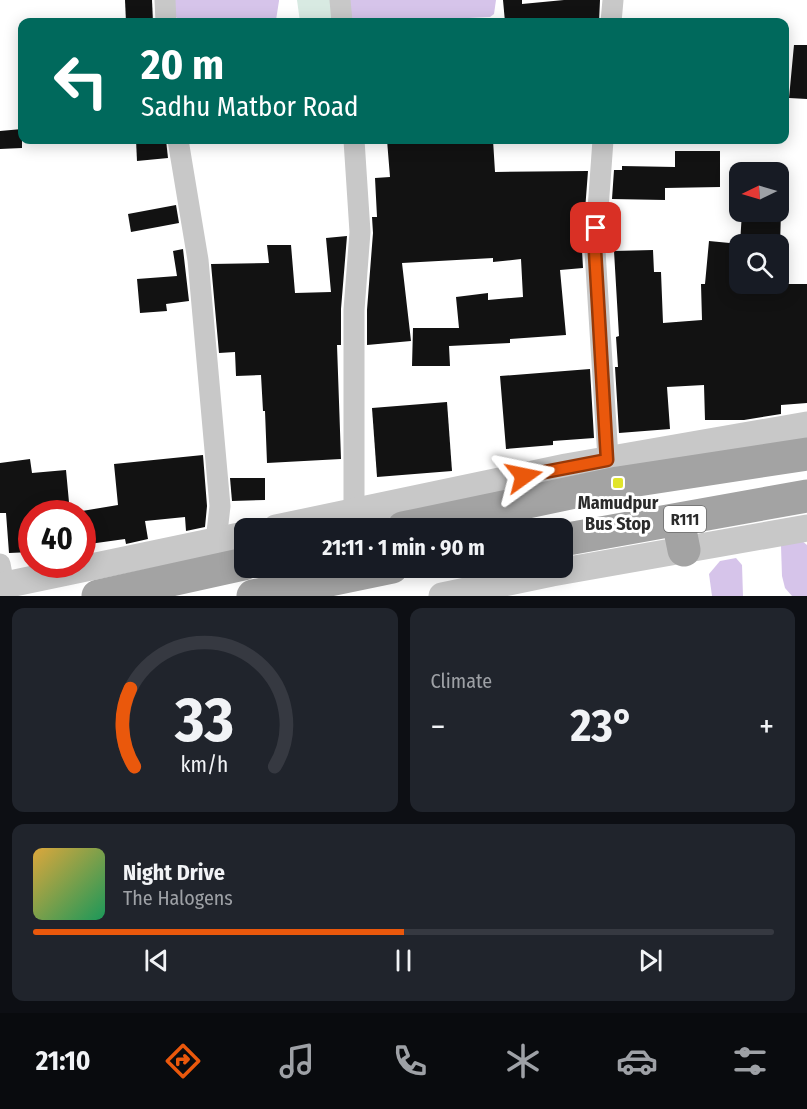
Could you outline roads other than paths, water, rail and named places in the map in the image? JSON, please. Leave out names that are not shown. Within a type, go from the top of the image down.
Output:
[{"type":"main road","points":[[440,518],[609,472],[807,454]]},
{"type":"main road","name":"R111","points":[[573,540],[681,535],[807,496]]},
{"type":"main road","points":[[98,596],[234,566]]},
{"type":"main road","points":[[253,596],[339,578]]},
{"type":"street","points":[[165,0],[166,18]]},
{"type":"street","points":[[340,0],[342,18]]},
{"type":"street","points":[[611,18],[613,0]]},
{"type":"street","points":[[178,144],[198,260],[220,506],[216,541]]},
{"type":"street","points":[[354,144],[360,232],[354,310],[354,512]]},
{"type":"street","points":[[603,144],[595,251],[609,472]]},
{"type":"street","points":[[325,518],[609,472],[807,425]]},
{"type":"street","points":[[442,596],[552,573],[681,535],[807,528]]},
{"type":"street","points":[[1,578],[234,536]]},
{"type":"place","name":"Mamudpur Bus Stop","points":[[618,483]]}]
